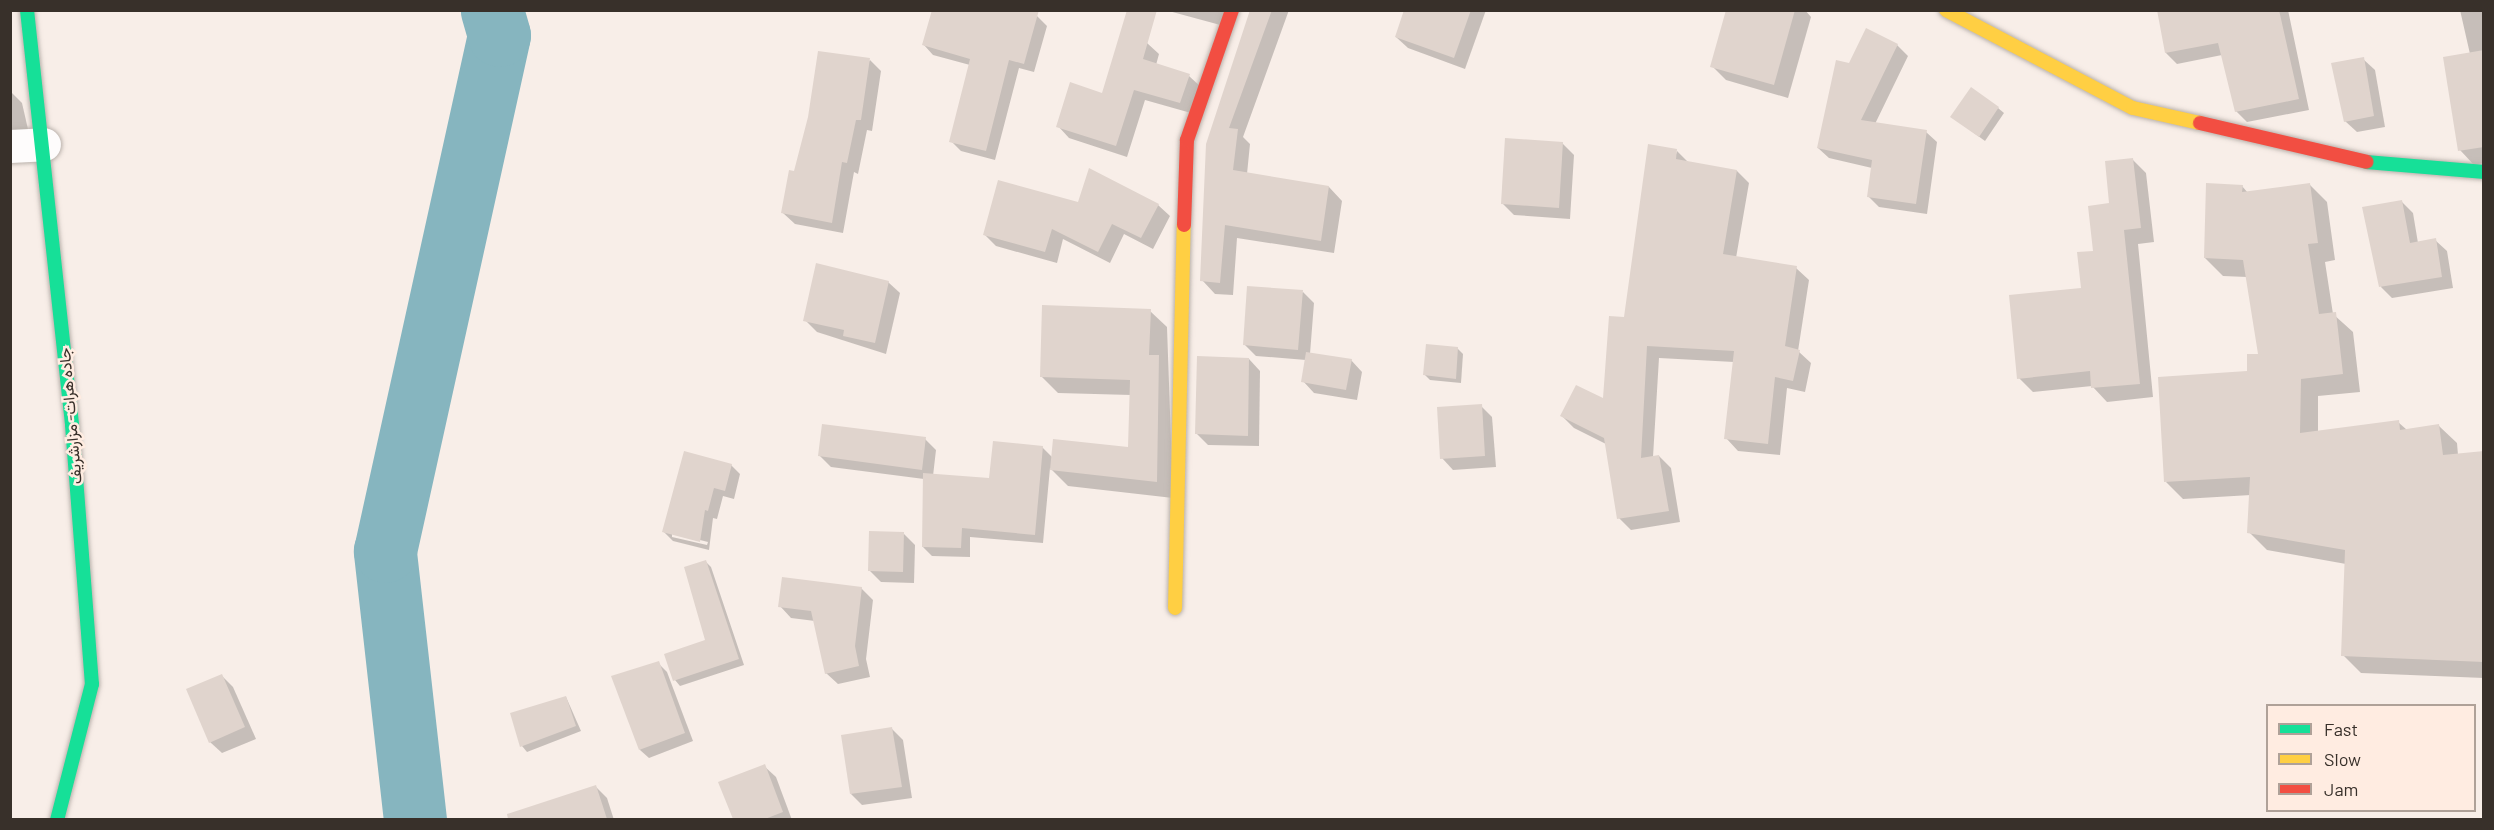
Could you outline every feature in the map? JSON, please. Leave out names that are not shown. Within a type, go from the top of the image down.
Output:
[{"type":"main road","name":"جاده هرات- مزارشریف","points":[[27,10],[44,144],[92,684],[57,819]]},
{"type":"main road","points":[[1175,608],[1177,383],[1187,140],[1232,10]]},
{"type":"main road","points":[[1946,10],[1994,25],[2133,108],[2371,163],[2484,172]]},
{"type":"street","points":[[10,146],[44,144]]},
{"type":"building","points":[[932,10],[1039,10],[1024,64],[1009,60],[986,151],[949,142],[970,59],[922,45]]},
{"type":"building","points":[[1127,10],[1157,10],[1143,59],[1190,74],[1180,103],[1134,90],[1116,146],[1056,127],[1070,82],[1102,93]]},
{"type":"building","points":[[1250,10],[1272,10],[1229,128],[1238,129],[1233,170],[1329,186],[1321,241],[1225,225],[1220,283],[1200,281],[1206,144]]},
{"type":"building","points":[[1404,10],[1471,10],[1454,58],[1395,37]]},
{"type":"building","points":[[1726,10],[1795,10],[1774,85],[1710,67]]},
{"type":"building","points":[[2157,10],[2279,10],[2299,99],[2235,112],[2218,43],[2165,53]]},
{"type":"building","points":[[1866,28],[1898,44],[1861,120],[1927,130],[1916,204],[1867,197],[1872,160],[1817,148],[1836,60],[1849,63]]},
{"type":"building","points":[[2484,50],[2484,147],[2458,151],[2443,57]]},
{"type":"building","points":[[818,51],[870,58],[861,120],[856,120],[847,163],[842,162],[832,223],[781,213],[789,170],[794,171],[808,117]]},
{"type":"building","points":[[2364,57],[2374,116],[2344,122],[2331,63]]},
{"type":"building","points":[[1971,87],[1999,107],[1979,137],[1950,117]]},
{"type":"building","points":[[1505,138],[1563,142],[1559,208],[1501,204]]},
{"type":"building","points":[[1648,144],[1677,149],[1676,159],[1737,170],[1723,254],[1797,266],[1785,346],[1800,350],[1793,381],[1775,377],[1768,444],[1724,439],[1734,351],[1647,346],[1641,458],[1659,455],[1669,511],[1617,519],[1604,438],[1560,416],[1576,385],[1603,398],[1609,316],[1624,317]]},
{"type":"building","points":[[2133,158],[2141,228],[2124,230],[2140,384],[2091,388],[2090,371],[2017,379],[2009,295],[2081,288],[2077,252],[2093,251],[2088,206],[2109,203],[2105,161]]},
{"type":"building","points":[[1089,168],[1159,204],[1141,238],[1112,224],[1098,252],[1052,229],[1045,252],[983,235],[998,180],[1078,202]]},
{"type":"building","points":[[2206,183],[2243,185],[2242,192],[2310,183],[2318,243],[2308,244],[2319,314],[2336,312],[2343,374],[2301,379],[2300,433],[2399,420],[2400,430],[2439,424],[2443,455],[2484,451],[2484,662],[2341,656],[2345,550],[2247,533],[2250,477],[2164,482],[2158,377],[2247,371],[2247,354],[2258,354],[2243,260],[2204,258]]},
{"type":"building","points":[[2402,200],[2410,243],[2436,238],[2442,277],[2379,287],[2362,207]]},
{"type":"building","points":[[816,263],[889,281],[875,343],[843,336],[844,330],[803,321]]},
{"type":"building","points":[[1247,286],[1303,290],[1298,350],[1243,345]]},
{"type":"building","points":[[1042,305],[1151,309],[1149,355],[1159,355],[1157,482],[1050,470],[1053,439],[1128,447],[1130,380],[1040,377]]},
{"type":"building","points":[[1426,344],[1458,347],[1456,379],[1423,375]]},
{"type":"building","points":[[1306,352],[1352,359],[1346,390],[1301,382]]},
{"type":"building","points":[[1197,356],[1249,358],[1248,436],[1195,434]]},
{"type":"building","points":[[1482,404],[1485,456],[1440,459],[1437,407]]},
{"type":"building","points":[[822,424],[926,437],[922,470],[818,456]]},
{"type":"building","points":[[993,441],[1043,446],[1035,535],[962,528],[961,548],[922,547],[923,473],[989,478]]},
{"type":"building","points":[[684,451],[732,464],[725,491],[714,488],[708,511],[705,510],[700,542],[662,532]]},
{"type":"building","points":[[869,531],[904,532],[903,572],[868,571]]},
{"type":"building","points":[[706,560],[739,659],[673,681],[664,654],[705,640],[684,567]]},
{"type":"building","points":[[782,577],[862,587],[855,646],[859,666],[825,674],[811,611],[778,607]]},
{"type":"building","points":[[659,661],[685,733],[639,750],[611,676]]},
{"type":"building","points":[[222,674],[245,727],[209,743],[186,689]]},
{"type":"building","points":[[566,696],[576,726],[520,747],[510,713]]},
{"type":"building","points":[[892,727],[902,787],[850,794],[841,735]]},
{"type":"building","points":[[765,764],[783,812],[765,819],[733,819],[718,782]]},
{"type":"building","points":[[596,785],[607,819],[508,819],[507,814]]},
{"type":"waterway","points":[[415,820],[385,551],[499,35],[492,10]]},
{"type":"traffic: fast","points":[[27,10],[72,425],[92,684],[57,820]]},
{"type":"traffic: fast","points":[[2367,162],[2484,172]]},
{"type":"traffic: slow","points":[[1946,10],[2133,108],[2200,123]]},
{"type":"traffic: slow","points":[[1175,608],[1184,225]]},
{"type":"traffic: jam","points":[[1184,225],[1187,140],[1232,10]]},
{"type":"traffic: jam","points":[[2200,123],[2367,162]]}]
